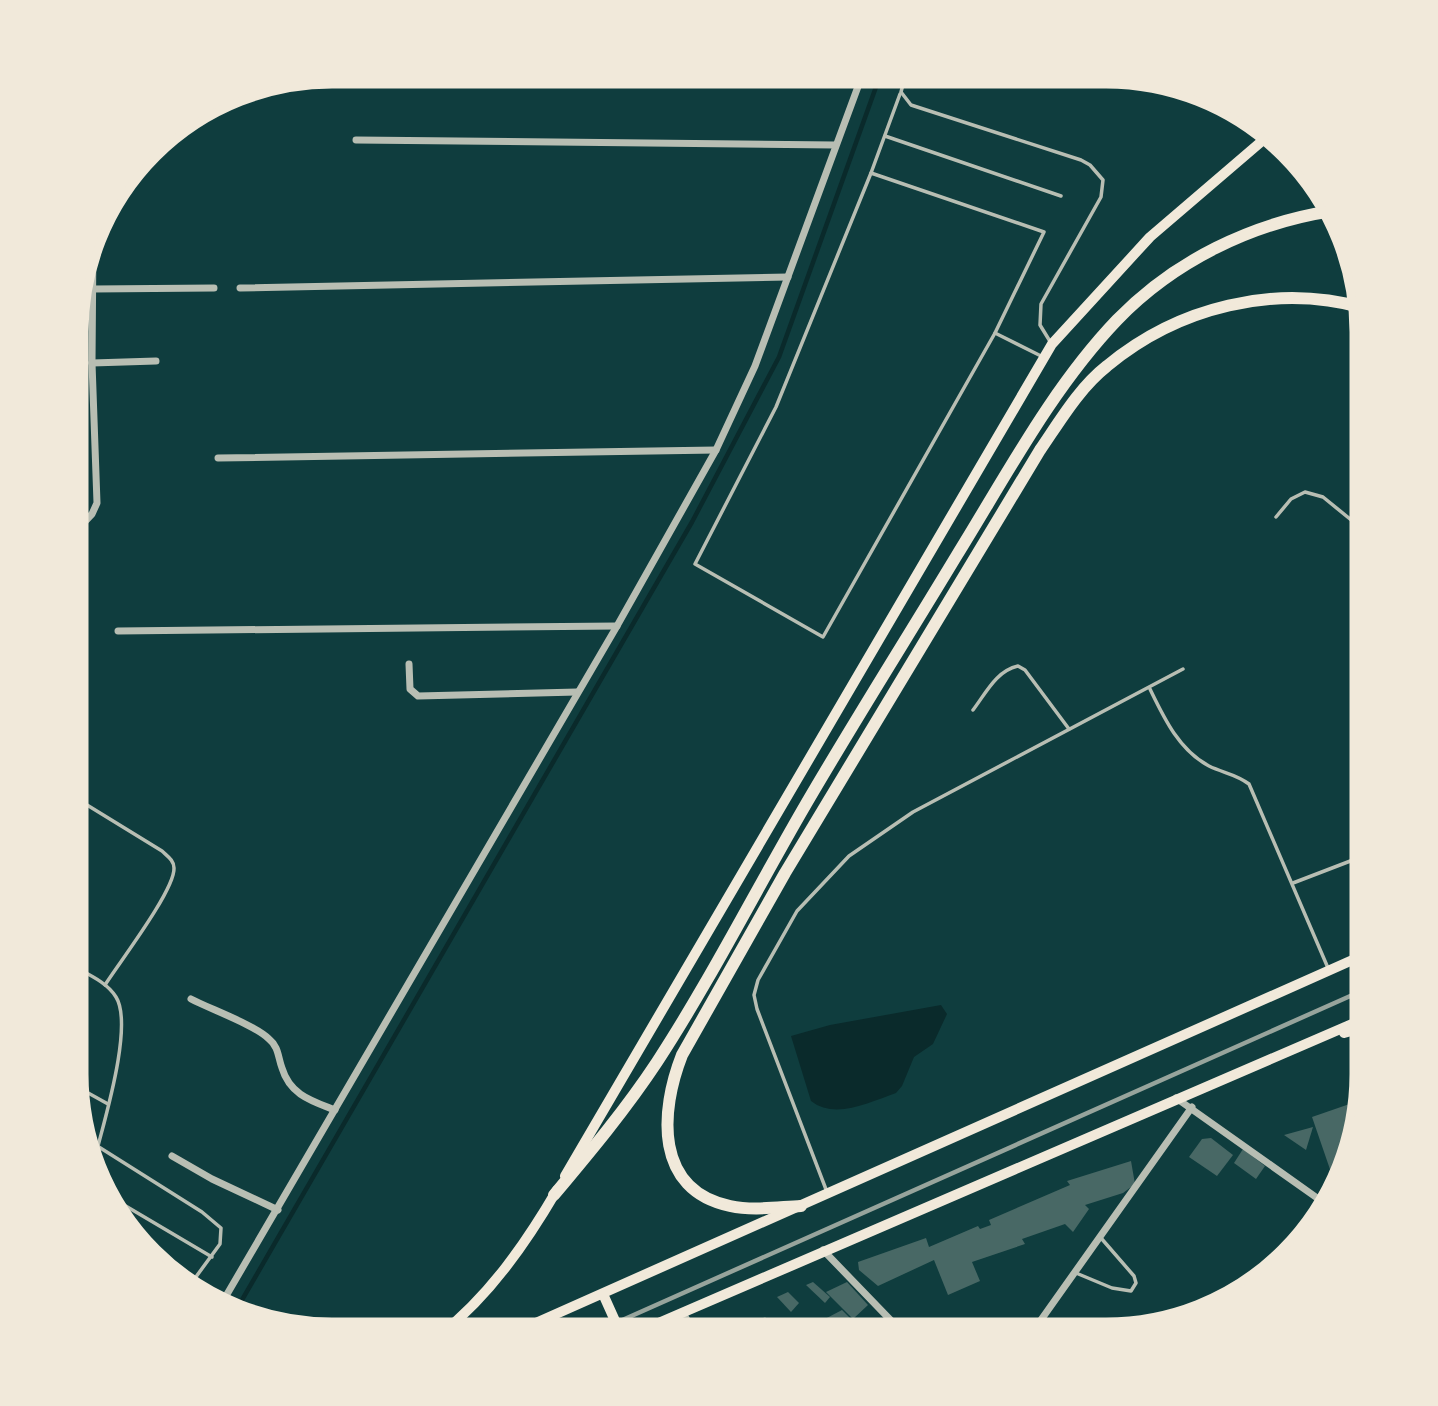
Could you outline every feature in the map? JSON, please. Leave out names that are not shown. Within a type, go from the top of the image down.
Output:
[{"type":"highway","points":[[554,1195],[594,1148],[656,1063],[807,802],[1021,451],[1063,389],[1118,320],[1159,284],[1234,237],[1289,217],[1323,212]]},
{"type":"highway","points":[[801,1206],[746,1208],[710,1199],[692,1187],[679,1172],[670,1154],[666,1108],[682,1055],[785,873],[1040,450],[1073,403],[1105,367],[1158,330],[1208,310],[1237,303],[1308,297],[1352,306]]},
{"type":"main road","points":[[455,1322],[475,1304],[499,1275],[554,1195],[1052,344],[1150,237],[1263,140]]},
{"type":"main road","points":[[539,1322],[1354,959]]},
{"type":"main road","points":[[663,1322],[1175,1098],[1354,1023]]},
{"type":"main road","points":[[1291,1050],[1354,1031]]},
{"type":"main road","points":[[603,1294],[615,1322]]},
{"type":"street","points":[[225,1298],[617,626],[716,450],[755,366],[859,84]]},
{"type":"street","points":[[356,140],[835,145]]},
{"type":"street","points":[[84,522],[97,503],[92,363],[93,265]]},
{"type":"street","points":[[240,289],[788,277]]},
{"type":"street","points":[[93,289],[215,288]]},
{"type":"street","points":[[92,363],[156,361]]},
{"type":"street","points":[[218,458],[716,450]]},
{"type":"street","points":[[118,631],[617,626]]},
{"type":"street","points":[[409,664],[410,689],[418,696],[578,692]]},
{"type":"street","points":[[191,999],[269,1038],[278,1051],[281,1068],[289,1084],[303,1098],[335,1110]]},
{"type":"street","points":[[1175,1098],[1192,1107],[1320,1200]]},
{"type":"street","points":[[1040,1321],[1192,1107]]},
{"type":"street","points":[[172,1156],[212,1179],[278,1210]]},
{"type":"street","points":[[823,1250],[892,1321]]},
{"type":"street","points":[[683,1313],[688,1322]]},
{"type":"lane","points":[[871,173],[1044,232],[995,332],[823,637],[695,564],[776,407],[871,173],[903,84]]},
{"type":"lane","points":[[901,92],[906,102],[915,107],[1081,160],[1090,165],[1103,180],[1101,197],[1041,304],[1040,325],[1052,344]]},
{"type":"lane","points":[[885,136],[1061,196]]},
{"type":"lane","points":[[995,332],[1044,358]]},
{"type":"lane","points":[[1276,517],[1291,499],[1305,492],[1323,496],[1353,522]]},
{"type":"lane","points":[[973,710],[1006,669],[1018,666],[1025,670],[1069,729]]},
{"type":"lane","points":[[828,1194],[754,995],[758,980],[797,911],[849,856],[913,812],[1183,669]]},
{"type":"lane","points":[[1150,688],[1166,722],[1198,760],[1216,770],[1237,774],[1248,784],[1329,970]]},
{"type":"lane","points":[[85,804],[162,851],[173,861],[174,868],[162,898],[105,985]]},
{"type":"lane","points":[[1292,883],[1354,860]]},
{"type":"lane","points":[[85,973],[105,985],[117,998],[121,1028],[119,1055],[98,1146]]},
{"type":"lane","points":[[85,1091],[108,1104]]},
{"type":"lane","points":[[94,1143],[214,1221],[223,1236],[212,1257],[194,1280]]},
{"type":"lane","points":[[120,1203],[212,1257]]},
{"type":"lane","points":[[1074,1273],[1112,1288],[1130,1291],[1136,1283],[1135,1276],[1100,1236]]},
{"type":"water","points":[[941,1005],[947,1014],[933,1044],[914,1057],[902,1086],[896,1093],[842,1109],[831,1109],[811,1101],[791,1036],[830,1025]]},
{"type":"building","points":[[1352,1103],[1346,1138],[1332,1175],[1312,1117]]},
{"type":"building","points":[[1313,1127],[1306,1150],[1284,1135]]},
{"type":"building","points":[[1211,1138],[1233,1155],[1217,1176],[1189,1157],[1202,1139]]},
{"type":"building","points":[[1243,1149],[1265,1166],[1256,1179],[1234,1163]]},
{"type":"building","points":[[1131,1161],[1135,1184],[1123,1193],[1085,1205],[1089,1209],[1073,1232],[1065,1224],[1022,1239],[1025,1244],[972,1262],[980,1281],[948,1295],[934,1260],[878,1286],[859,1270],[858,1262],[926,1238],[929,1247],[978,1226],[980,1229],[991,1225],[989,1220],[1070,1185],[1067,1181]]},
{"type":"building","points":[[813,1282],[830,1297],[825,1303],[806,1285]]},
{"type":"building","points":[[847,1282],[868,1305],[853,1319],[826,1292]]},
{"type":"building","points":[[788,1292],[799,1303],[791,1312],[777,1297]]},
{"type":"building","points":[[842,1310],[853,1321],[820,1321]]},
{"type":"building","points":[[765,1317],[770,1321],[756,1321]]},
{"type":"waterway","points":[[240,1304],[692,522],[779,357],[877,84]]},
{"type":"railway","points":[[619,1322],[1354,994]]}]
